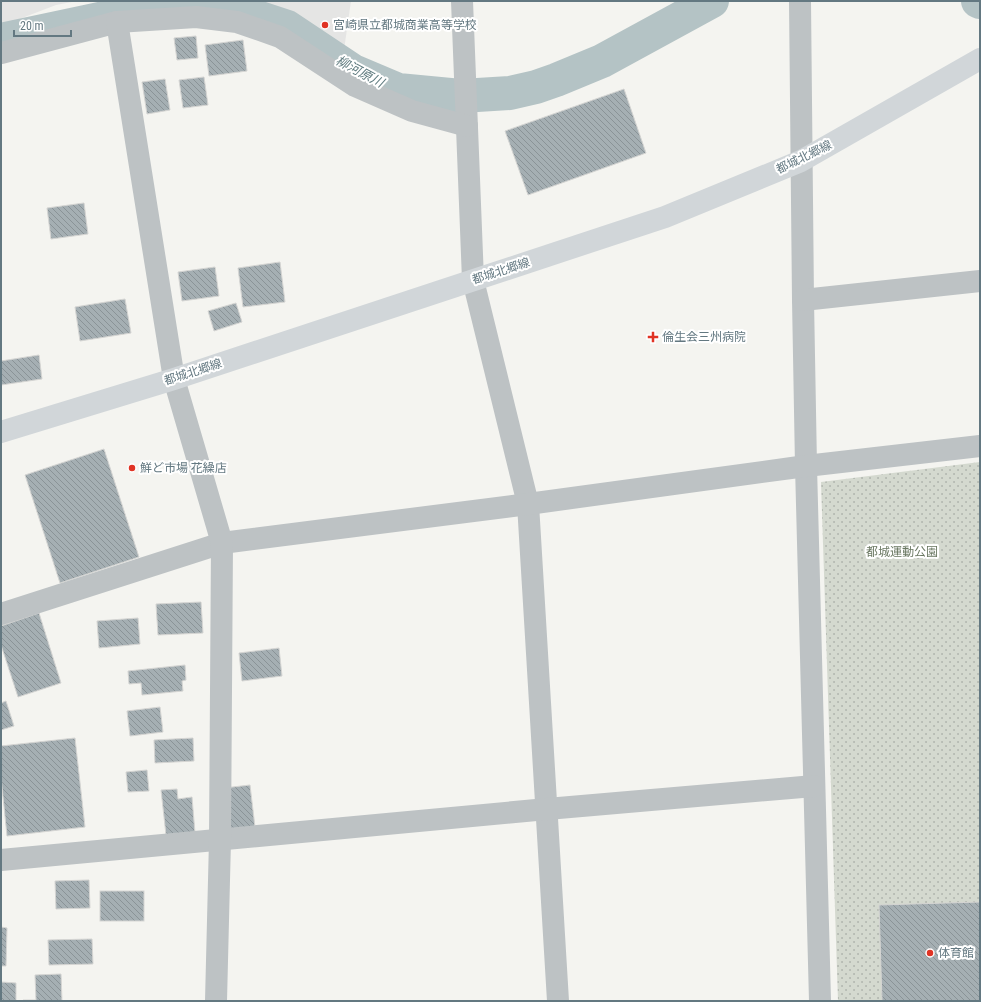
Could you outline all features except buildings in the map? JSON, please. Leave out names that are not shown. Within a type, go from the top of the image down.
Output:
[{"type":"main road","name":"都城北郷線","points":[[1,432],[174,379],[665,217],[801,161],[980,60]]},
{"type":"street","points":[[462,1],[474,280],[528,504],[558,1001]]},
{"type":"street","points":[[800,1],[802,300],[820,1001]]},
{"type":"street","points":[[1,53],[117,22],[196,17],[237,22],[280,37],[355,86],[412,111],[467,117]]},
{"type":"street","points":[[117,22],[174,379],[222,543],[220,840],[216,1001]]},
{"type":"street","points":[[802,300],[980,281]]},
{"type":"street","points":[[1,614],[222,543],[528,504],[806,466],[980,446]]},
{"type":"street","points":[[1,860],[547,809],[814,786]]},
{"type":"shaded area","points":[[1,1],[77,1],[56,5],[1,26]]},
{"type":"shaded area","name":"宮崎県立都城商業高等学校","points":[[261,1],[351,1],[344,50]]},
{"type":"green space","name":"都城運動公園","points":[[980,462],[980,1001],[838,1001],[821,482]]},
{"type":"waterway","name":"柳河原川","points":[[1,40],[172,3],[233,9],[287,27],[353,71],[398,90],[461,96],[510,93],[536,87],[556,80],[602,61],[712,1]]},
{"type":"place","name":"宮崎県立都城商業高等学校","points":[[325,25]]},
{"type":"place","name":"倫生会三州病院","points":[[653,337]]},
{"type":"place","name":"鮮ど市場 花繰店","points":[[132,468]]},
{"type":"place","name":"体育館","points":[[930,953]]}]
